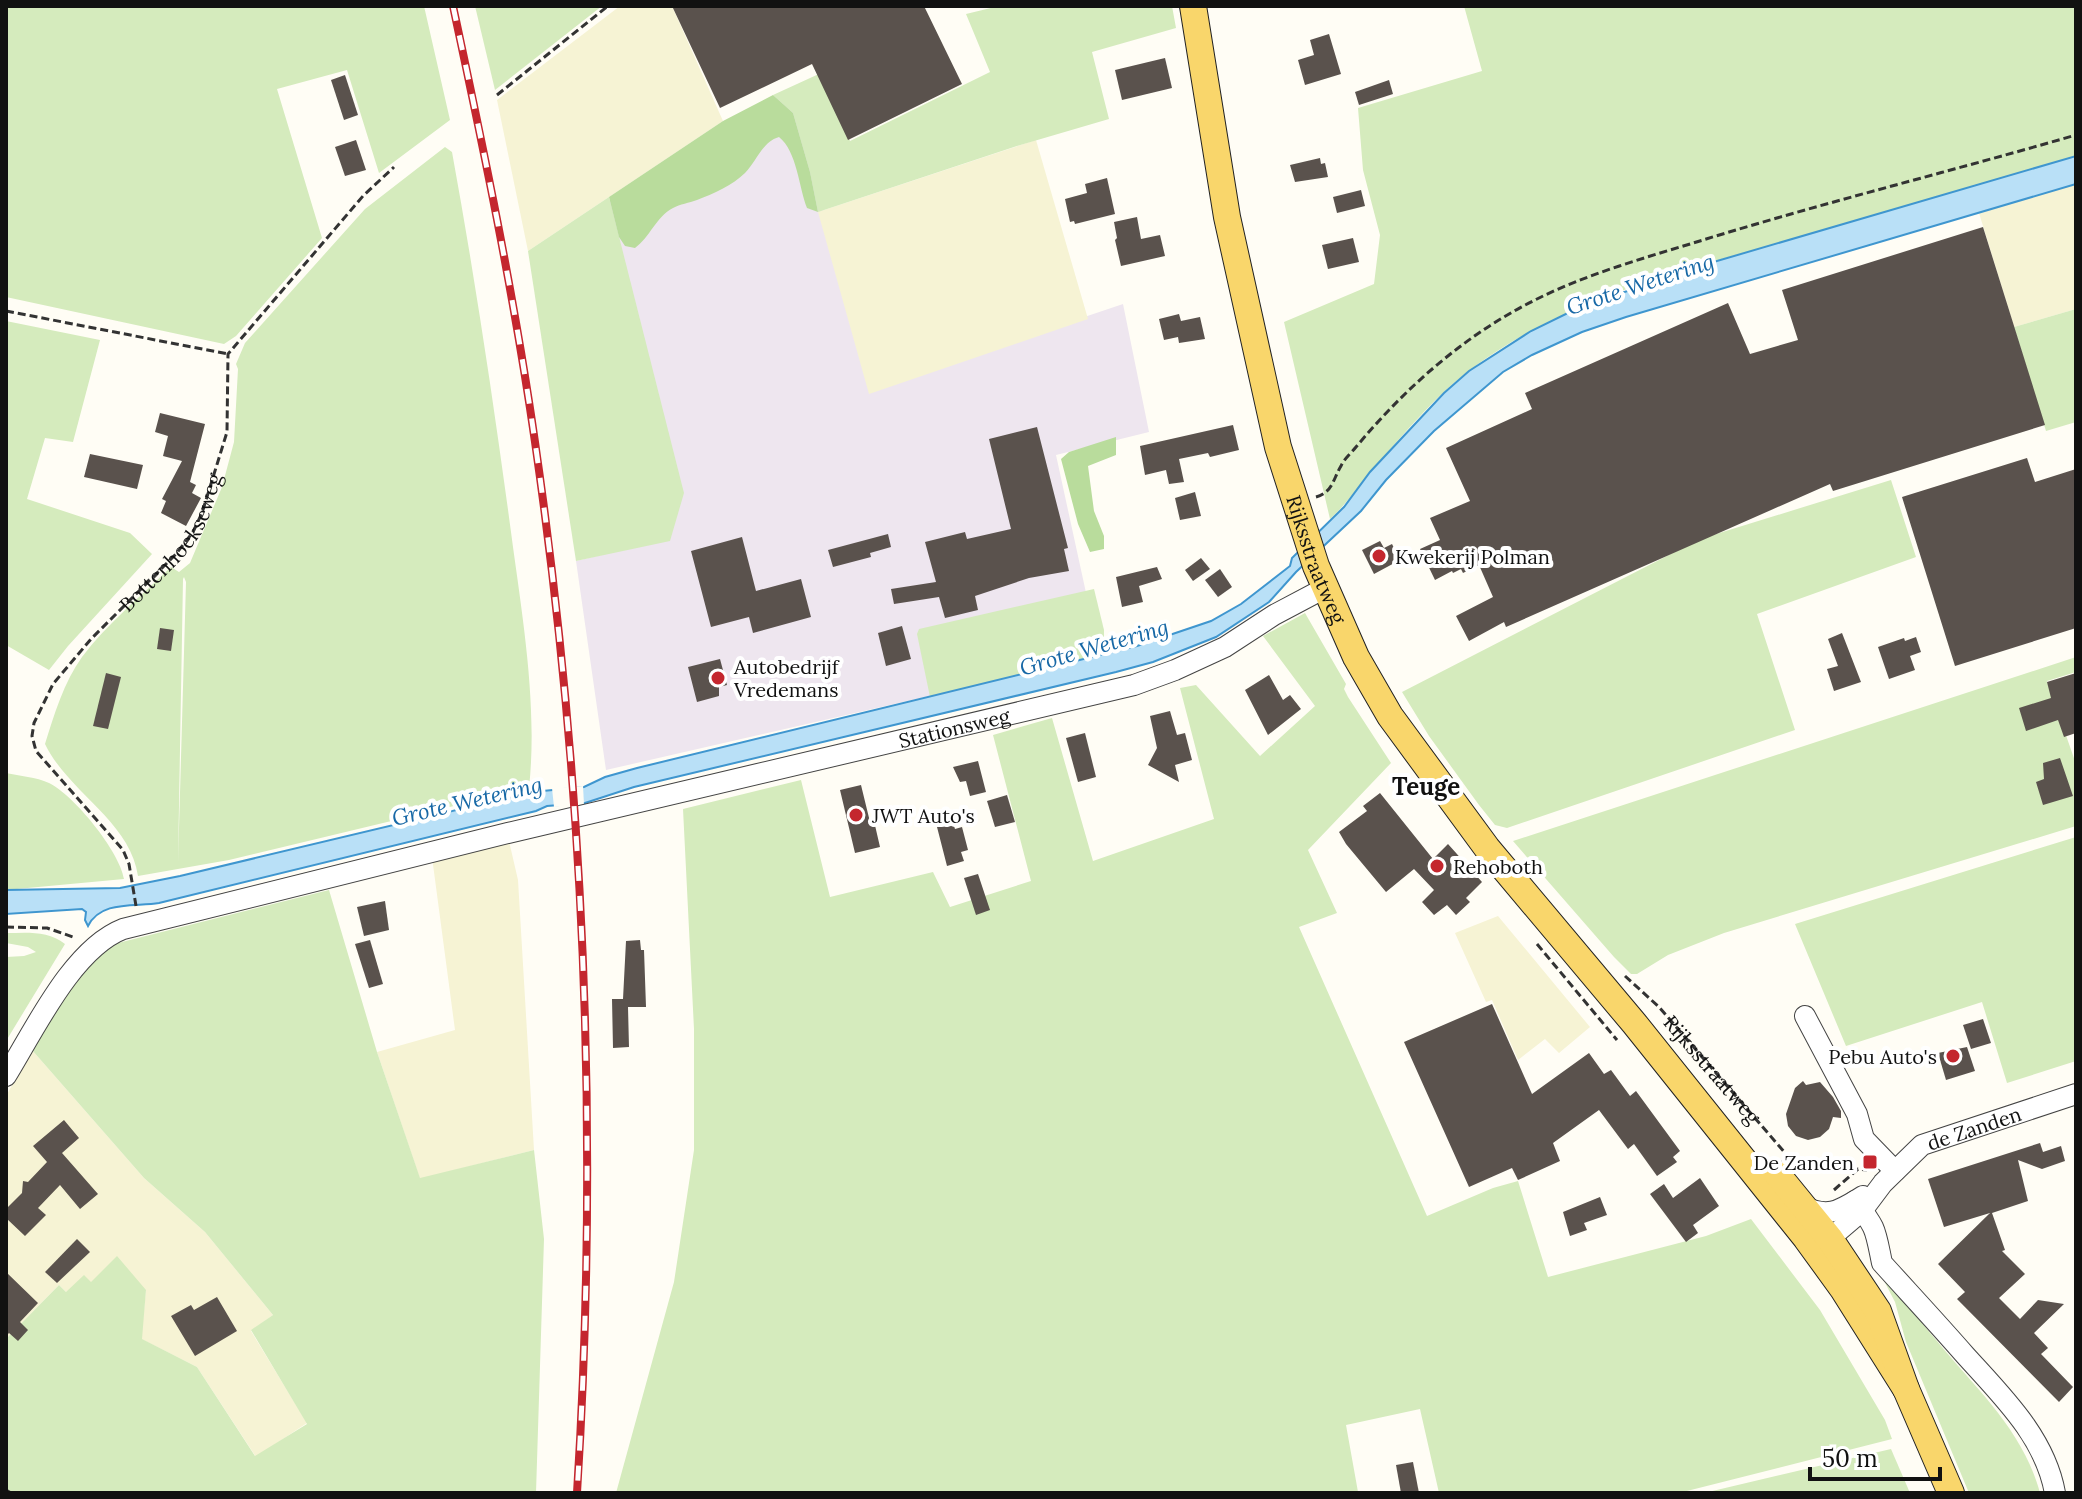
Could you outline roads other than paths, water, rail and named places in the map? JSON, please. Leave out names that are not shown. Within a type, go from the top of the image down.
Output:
[{"type":"main road","name":"Rijksstraatweg","points":[[1193,6],[1227,217],[1278,447],[1305,535],[1356,657],[1390,716],[1487,848],[1878,1311],[1906,1389],[1951,1493]]},
{"type":"main road","name":"Rijksstraatweg","points":[[1634,1023],[1675,1062],[1765,1159],[1803,1206],[1818,1239]]},
{"type":"street","name":"Stationsweg","points":[[6,1076],[63,984],[91,948],[123,929],[563,820],[1134,685],[1225,647],[1274,615],[1321,577]]},
{"type":"street","points":[[1805,1016],[1857,1114],[1864,1139],[1889,1177]]},
{"type":"street","name":"de Zanden","points":[[1818,1239],[1889,1177],[1918,1147],[2076,1094]]},
{"type":"street","points":[[1803,1206],[1823,1213],[1854,1206],[1872,1222],[1879,1236],[1882,1263],[1999,1392],[2037,1442],[2052,1477],[2055,1493]]},
{"type":"water","points":[[2076,156],[2076,184],[1626,317],[1582,332],[1532,355],[1503,372],[1434,431],[1386,480],[1361,511],[1269,602],[1216,637],[1153,662],[634,787],[585,803],[547,806],[159,903],[110,908],[101,912],[88,926],[86,912],[82,909],[6,914],[6,890],[120,888],[532,792],[584,787],[637,768],[1137,646],[1211,621],[1241,604],[1290,566],[1292,558],[1344,507],[1370,472],[1444,393],[1469,371],[1531,331],[1576,309],[1693,268]]},
{"type":"railway","points":[[453,6],[498,223],[527,387],[566,703],[583,966],[587,1098],[584,1362],[577,1493]]},
{"type":"place","name":"Kwekerij Polman","points":[[1379,556]]},
{"type":"place","name":"Autobedrijf Vredemans","points":[[718,678]]},
{"type":"place","name":"JWT Auto's","points":[[856,815]]},
{"type":"place","name":"Rehoboth","points":[[1437,866]]},
{"type":"place","name":"Pebu Auto's","points":[[1953,1056]]},
{"type":"place","name":"De Zanden","points":[[1870,1162]]},
{"type":"district","name":"Teuge","points":[[1426,786]]},
{"type":"water label","name":"Grote Wetering","points":[[1640,284]]},
{"type":"water label","name":"Grote Wetering","points":[[1094,647]]},
{"type":"water label","name":"Grote Wetering","points":[[467,801]]}]
